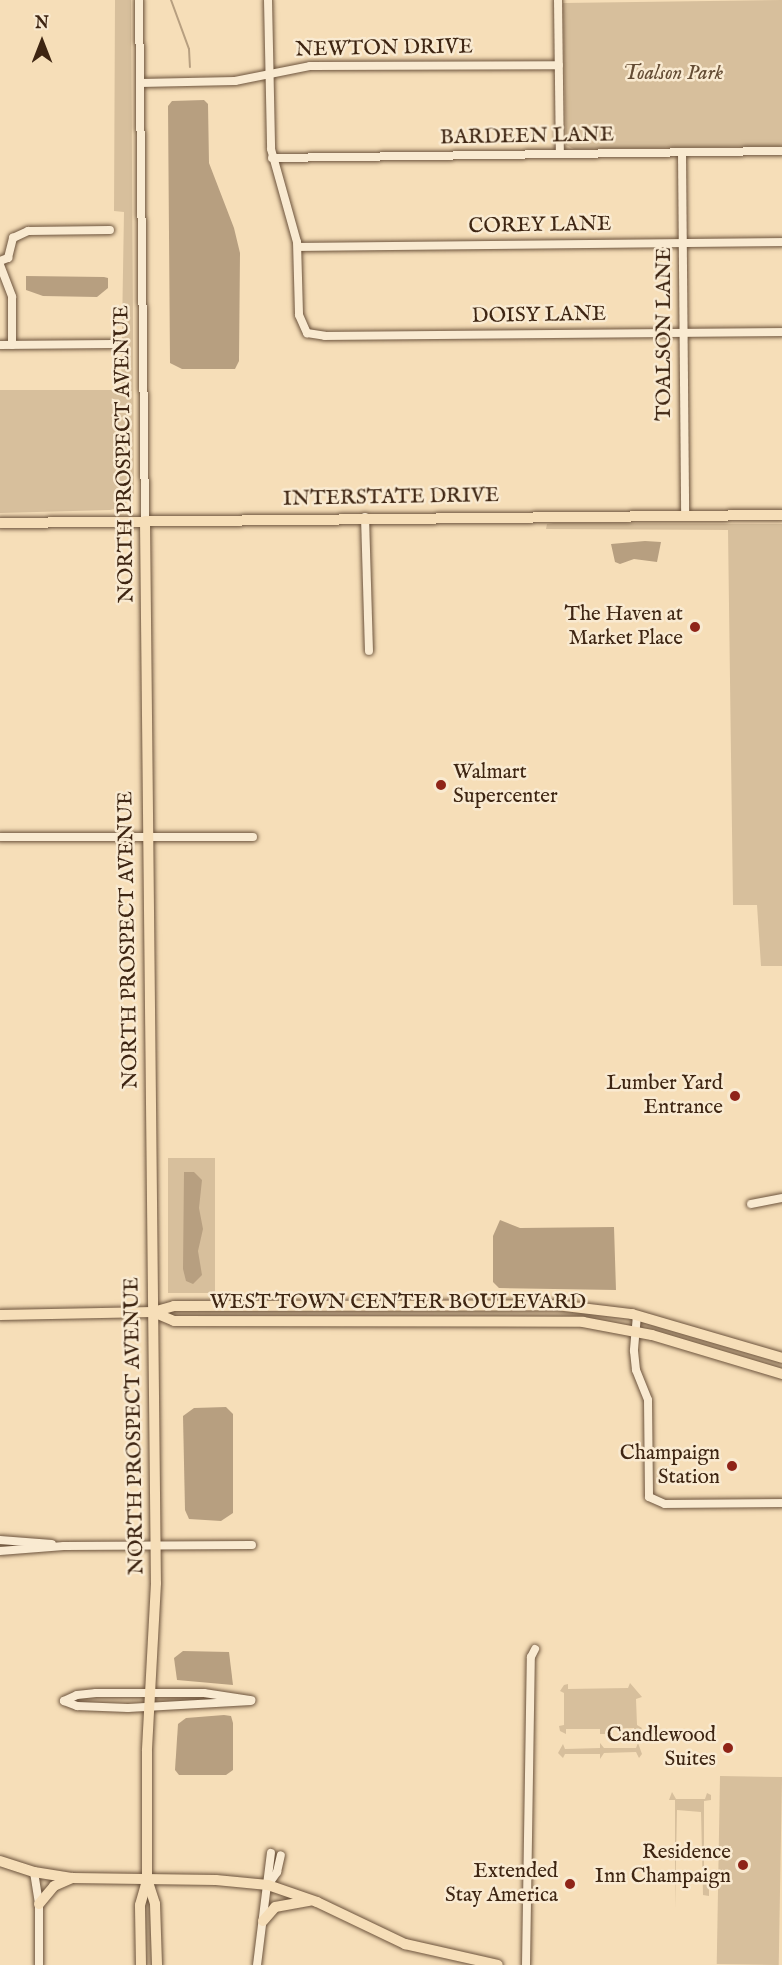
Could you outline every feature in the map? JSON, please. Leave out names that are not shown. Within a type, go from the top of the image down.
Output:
[{"type":"main road","name":"INTERSTATE DRIVE","points":[[0,522],[685,514],[782,515]]},
{"type":"main road","name":"NORTH PROSPECT AVENUE","points":[[141,1965],[140,1905],[147,1879],[149,1707],[155,1545],[145,521]]},
{"type":"main road","name":"WEST TOWN CENTER BOULEVARD","points":[[0,1315],[153,1312],[174,1306],[556,1305],[637,1315],[782,1358]]},
{"type":"main road","name":"WEST TOWN CENTER BOULEVARD","points":[[153,1312],[174,1321],[556,1321],[637,1332],[782,1374]]},
{"type":"main road","points":[[0,1861],[34,1872],[72,1878],[268,1885],[312,1900],[405,1944],[498,1965]]},
{"type":"main road","points":[[39,1904],[54,1886],[72,1878]]},
{"type":"main road","name":"NORTH PROSPECT AVENUE","points":[[147,1879],[155,1905],[157,1965]]},
{"type":"main road","points":[[263,1921],[275,1907],[312,1900]]},
{"type":"street","name":"NORTH PROSPECT AVENUE","points":[[139,0],[145,521]]},
{"type":"street","points":[[268,0],[272,158],[298,247]]},
{"type":"street","points":[[558,0],[560,154]]},
{"type":"street","name":"NEWTON DRIVE","points":[[140,83],[235,81],[318,66],[559,65]]},
{"type":"street","name":"BARDEEN LANE","points":[[272,158],[782,151]]},
{"type":"street","name":"TOALSON LANE","points":[[682,153],[685,514]]},
{"type":"street","points":[[12,345],[12,297],[0,263],[8,258],[13,238],[28,231],[110,230]]},
{"type":"street","name":"COREY LANE","points":[[298,247],[782,242]]},
{"type":"street","name":"DOISY LANE","points":[[298,247],[300,325],[314,336],[782,332]]},
{"type":"street","points":[[0,345],[113,344]]},
{"type":"street","points":[[365,517],[369,651]]},
{"type":"street","points":[[0,837],[253,837]]},
{"type":"street","points":[[751,1204],[782,1198]]},
{"type":"street","points":[[637,1315],[634,1351],[636,1370],[648,1400],[648,1492],[653,1502],[782,1503]]},
{"type":"street","points":[[0,1540],[64,1546]]},
{"type":"street","points":[[0,1551],[64,1546],[252,1545]]},
{"type":"street","points":[[526,1965],[531,1657],[535,1649]]},
{"type":"street","points":[[204,1693],[251,1700],[149,1707],[76,1706],[64,1701],[77,1695],[150,1694],[204,1693]]},
{"type":"street","points":[[257,1965],[271,1853]]},
{"type":"street","points":[[268,1885],[277,1872],[280,1855]]},
{"type":"street","points":[[34,1872],[39,1904],[39,1965]]},
{"type":"green space","points":[[115,0],[131,0],[134,493],[123,507],[110,510],[0,513],[0,390],[121,390],[124,212],[114,211]]},
{"type":"green space","name":"Toalson Park","points":[[782,0],[782,146],[574,149],[566,145],[563,3]]},
{"type":"green space","points":[[547,524],[782,524],[782,966],[761,966],[757,905],[733,905],[728,530],[546,529]]},
{"type":"green space","points":[[168,1158],[215,1158],[215,1293],[168,1293]]},
{"type":"green space","points":[[630,1683],[642,1697],[636,1699],[637,1725],[642,1728],[639,1733],[635,1734],[634,1728],[606,1729],[605,1734],[600,1734],[600,1729],[566,1729],[566,1734],[560,1731],[559,1726],[564,1725],[564,1693],[560,1691],[564,1685],[568,1684],[568,1689],[628,1688]]},
{"type":"green space","points":[[600,1743],[604,1748],[636,1748],[638,1743],[642,1754],[639,1758],[636,1752],[604,1753],[600,1759],[600,1754],[565,1754],[563,1758],[558,1753],[563,1744],[565,1749],[600,1748]]},
{"type":"green space","points":[[720,1776],[782,1777],[779,1965],[717,1964]]},
{"type":"green space","points":[[672,1792],[676,1799],[705,1799],[707,1793],[711,1795],[711,1800],[704,1801],[704,1873],[709,1873],[709,1896],[703,1895],[701,1812],[677,1810],[675,1909],[675,1800],[669,1800]]},
{"type":"shaded area","points":[[204,100],[208,104],[209,163],[234,228],[240,253],[239,361],[235,369],[182,369],[170,363],[168,106],[172,101]]},
{"type":"shaded area","points":[[26,276],[104,277],[108,278],[108,288],[97,297],[43,296],[26,290]]},
{"type":"shaded area","points":[[661,542],[657,562],[634,559],[620,564],[615,562],[611,544]]},
{"type":"shaded area","points":[[184,1172],[194,1172],[202,1180],[199,1208],[203,1229],[198,1251],[202,1275],[193,1284],[186,1281],[183,1269]]},
{"type":"shaded area","points":[[500,1220],[520,1228],[614,1227],[616,1290],[499,1288],[493,1282],[493,1236]]},
{"type":"shaded area","points":[[226,1407],[233,1414],[233,1513],[221,1521],[189,1519],[185,1510],[183,1416],[194,1408]]},
{"type":"shaded area","points":[[183,1651],[229,1652],[233,1685],[177,1680],[174,1658]]},
{"type":"shaded area","points":[[231,1716],[233,1723],[233,1770],[226,1775],[179,1775],[175,1770],[178,1724],[186,1718]]},
{"type":"waterway","points":[[171,0],[189,49],[190,67]]},
{"type":"place","name":"The Haven at Market Place","points":[[695,627]]},
{"type":"place","name":"Walmart Supercenter","points":[[441,785]]},
{"type":"place","name":"Lumber Yard Entrance","points":[[735,1096]]},
{"type":"place","name":"Champaign Station","points":[[732,1466]]},
{"type":"place","name":"Candlewood Suites","points":[[728,1748]]},
{"type":"place","name":"Residence Inn Champaign","points":[[743,1865]]},
{"type":"place","name":"Extended Stay America","points":[[570,1884]]}]
